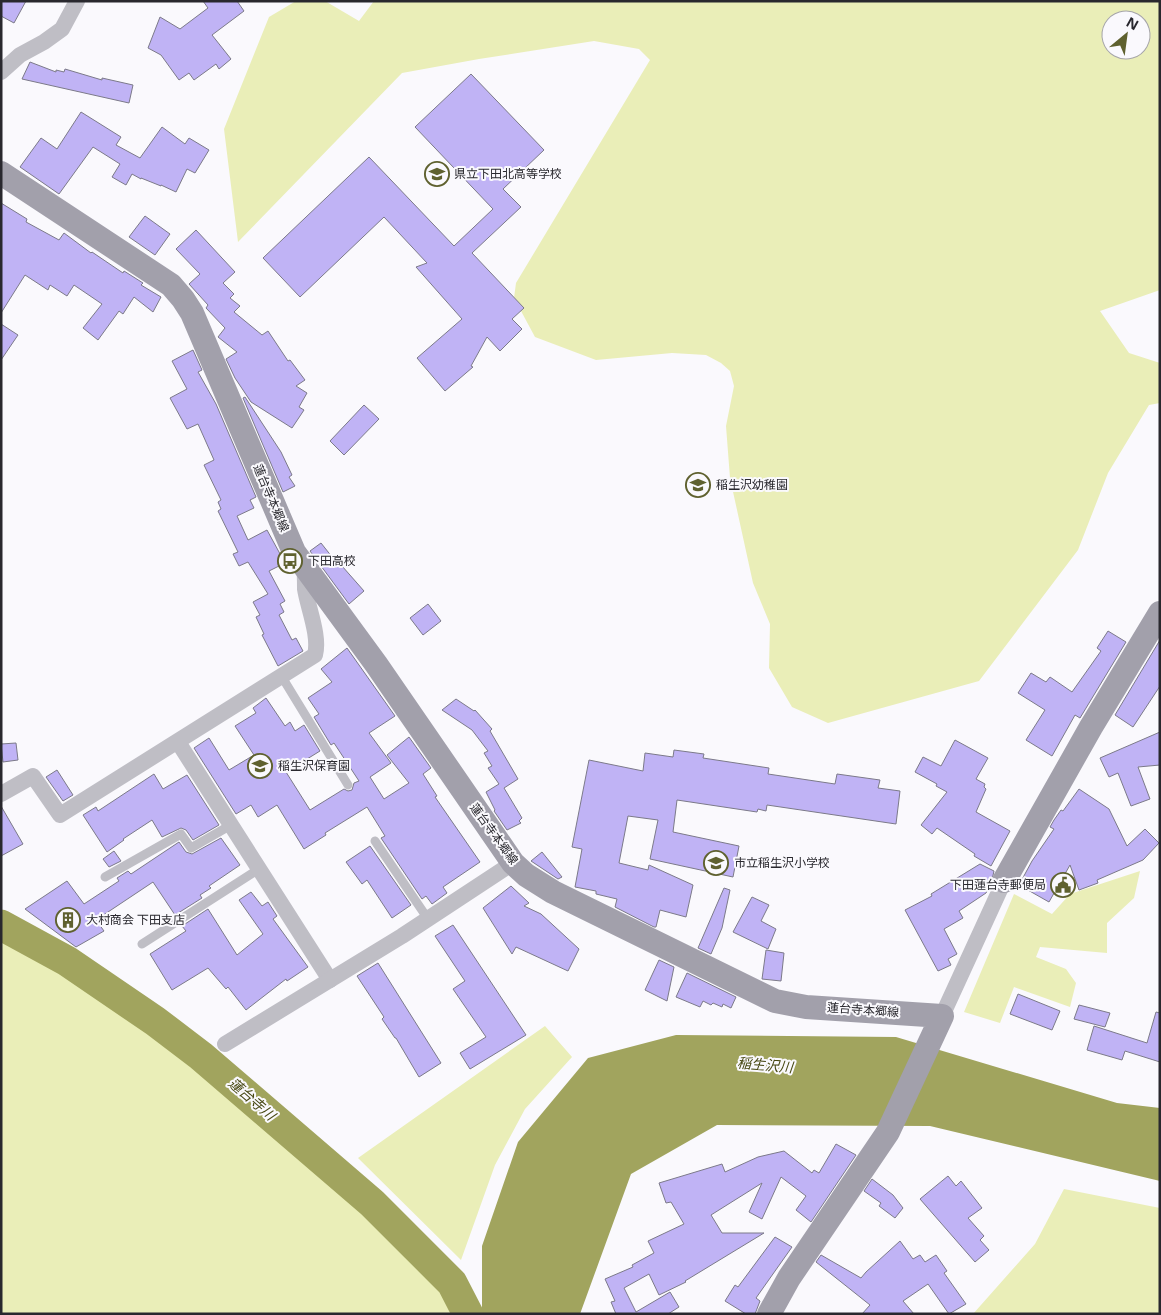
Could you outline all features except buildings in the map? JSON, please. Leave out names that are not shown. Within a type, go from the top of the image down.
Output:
[{"type":"main road","name":"蓮台寺本郷線","points":[[1,173],[171,285],[183,299],[192,313],[294,552],[376,664],[513,863],[526,875],[552,892],[775,1001],[806,1007],[939,1023]]},
{"type":"main road","points":[[1004,881],[1086,735],[1160,613]]},
{"type":"main road","points":[[769,1314],[789,1278],[888,1132],[939,1023]]},
{"type":"street","points":[[1,72],[20,56],[62,29],[77,1]]},
{"type":"street","points":[[1,794],[33,776],[60,815],[315,655],[314,631],[306,590],[304,565]]},
{"type":"street","points":[[178,742],[330,980]]},
{"type":"street","points":[[225,1044],[428,919],[513,863]]},
{"type":"street","points":[[939,1023],[1004,881]]},
{"type":"lane","points":[[282,677],[348,785]]},
{"type":"lane","points":[[105,878],[180,834],[191,848],[231,824]]},
{"type":"lane","points":[[375,841],[428,919]]},
{"type":"lane","points":[[142,944],[259,869]]},
{"type":"shaded area","points":[[296,1],[325,1],[359,21],[374,1],[1160,1],[1160,290],[1100,311],[1129,353],[1160,363],[1160,403],[1149,405],[1108,473],[1078,550],[979,681],[828,723],[792,707],[769,668],[770,624],[753,583],[730,478],[726,426],[734,386],[730,371],[721,363],[706,355],[672,353],[596,360],[535,337],[514,298],[516,283],[650,60],[639,49],[594,41],[402,73],[238,242],[224,129],[269,17]]},
{"type":"shaded area","points":[[1140,871],[1134,898],[1107,923],[1107,953],[1040,947],[1036,957],[1066,969],[1076,983],[1070,1007],[1014,987],[1000,1023],[964,1012],[1014,894],[1052,914],[1070,894]]},
{"type":"shaded area","points":[[1,931],[106,995],[188,1054],[406,1245],[440,1289],[451,1314],[1,1314]]},
{"type":"shaded area","points":[[545,1026],[572,1057],[525,1109],[495,1165],[461,1260],[358,1158]]},
{"type":"shaded area","points":[[1064,1189],[1160,1208],[1160,1314],[973,1314],[1035,1244]]},
{"type":"water","name":"稲生沢川","points":[[676,1035],[896,1037],[1117,1103],[1160,1108],[1160,1181],[930,1126],[717,1125],[631,1174],[580,1314],[482,1314],[482,1246],[518,1142],[588,1058]]},
{"type":"waterway","name":"蓮台寺川","points":[[1,925],[67,961],[155,1021],[201,1056],[372,1203],[452,1283],[468,1314]]},
{"type":"place","name":"県立下田北高等学校","points":[[437,174]]},
{"type":"place","name":"稲生沢幼稚園","points":[[698,485]]},
{"type":"place","name":"下田高校","points":[[290,561]]},
{"type":"place","name":"稲生沢保育園","points":[[260,766]]},
{"type":"place","name":"市立稲生沢小学校","points":[[716,863]]},
{"type":"place","name":"下田蓮台寺郵便局","points":[[1063,885]]},
{"type":"place","name":"大村商会 下田支店","points":[[68,920]]}]
